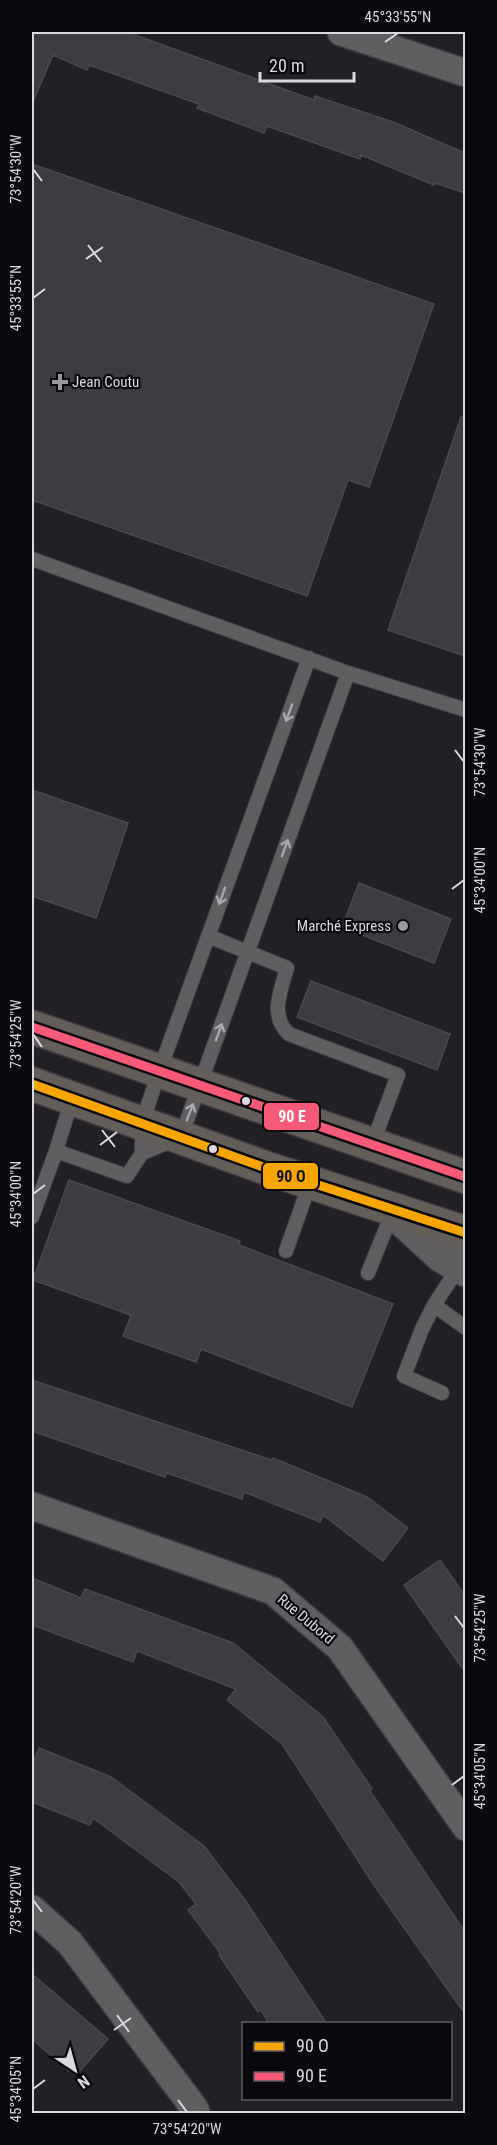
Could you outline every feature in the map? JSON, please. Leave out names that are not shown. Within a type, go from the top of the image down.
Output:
[{"type":"main road","points":[[32,1027],[465,1177]]},
{"type":"main road","points":[[32,1084],[72,1099],[142,1138],[181,1137],[310,1183],[465,1233]]},
{"type":"street","points":[[341,32],[465,73]]},
{"type":"street","points":[[393,1211],[442,1256],[463,1264]]},
{"type":"street","name":"Rue Dubord","points":[[32,1506],[273,1591],[340,1648],[465,1827]]},
{"type":"street","points":[[32,1909],[70,1942],[195,2109],[196,2114]]},
{"type":"lane","points":[[32,559],[348,673],[465,710]]},
{"type":"lane","points":[[56,1150],[127,1176],[142,1138],[159,1072],[309,658]]},
{"type":"lane","points":[[181,1137],[348,673]]},
{"type":"lane","points":[[208,936],[287,968],[277,1008],[282,1028],[289,1034],[398,1075],[372,1145]]},
{"type":"lane","points":[[32,1216],[72,1099]]},
{"type":"lane","points":[[286,1251],[310,1183]]},
{"type":"lane","points":[[368,1272],[393,1211]]},
{"type":"lane","points":[[442,1393],[404,1376],[434,1305],[463,1264]]},
{"type":"lane","points":[[434,1305],[465,1328]]},
{"type":"building","points":[[32,32],[127,32],[314,100],[315,96],[393,122],[465,153],[465,193],[435,183],[434,185],[361,155],[360,159],[267,126],[264,133],[197,108],[199,104],[89,65],[87,70],[53,55],[32,104]]},
{"type":"building","points":[[32,164],[434,304],[369,487],[348,480],[307,596],[32,500]]},
{"type":"building","points":[[461,417],[465,417],[465,656],[388,630]]},
{"type":"building","points":[[32,790],[128,823],[96,918],[32,896]]},
{"type":"building","points":[[359,883],[451,919],[434,963],[342,927]]},
{"type":"building","points":[[311,981],[450,1034],[437,1070],[297,1017]]},
{"type":"building","points":[[69,1180],[240,1241],[239,1245],[393,1304],[352,1407],[201,1349],[196,1362],[123,1336],[131,1315],[33,1280]]},
{"type":"building","points":[[32,1380],[272,1460],[273,1458],[367,1497],[408,1528],[383,1561],[323,1515],[320,1522],[244,1492],[242,1499],[167,1473],[165,1477],[32,1431]]},
{"type":"building","points":[[440,1560],[465,1596],[465,1672],[404,1585]]},
{"type":"building","points":[[32,1578],[81,1598],[85,1589],[233,1643],[323,1717],[465,1932],[465,2014],[376,1888],[282,1744],[227,1700],[236,1689],[137,1651],[133,1662],[32,1625]]},
{"type":"building","points":[[39,1748],[111,1777],[204,1846],[245,1900],[326,2022],[268,2022],[261,2010],[258,2012],[219,1955],[221,1954],[188,1910],[196,1904],[179,1882],[93,1818],[90,1825],[32,1802],[32,1766]]},
{"type":"building","points":[[32,1974],[108,2039],[79,2072],[73,2066],[69,2071],[32,2039]]},
{"type":"transit line","points":[[32,1027],[466,1177]]},
{"type":"transit line","points":[[32,1084],[266,1168],[466,1233]]},
{"type":"place","name":"Jean Coutu","points":[[60,382]]},
{"type":"place","name":"Marché Express","points":[[403,926]]}]
